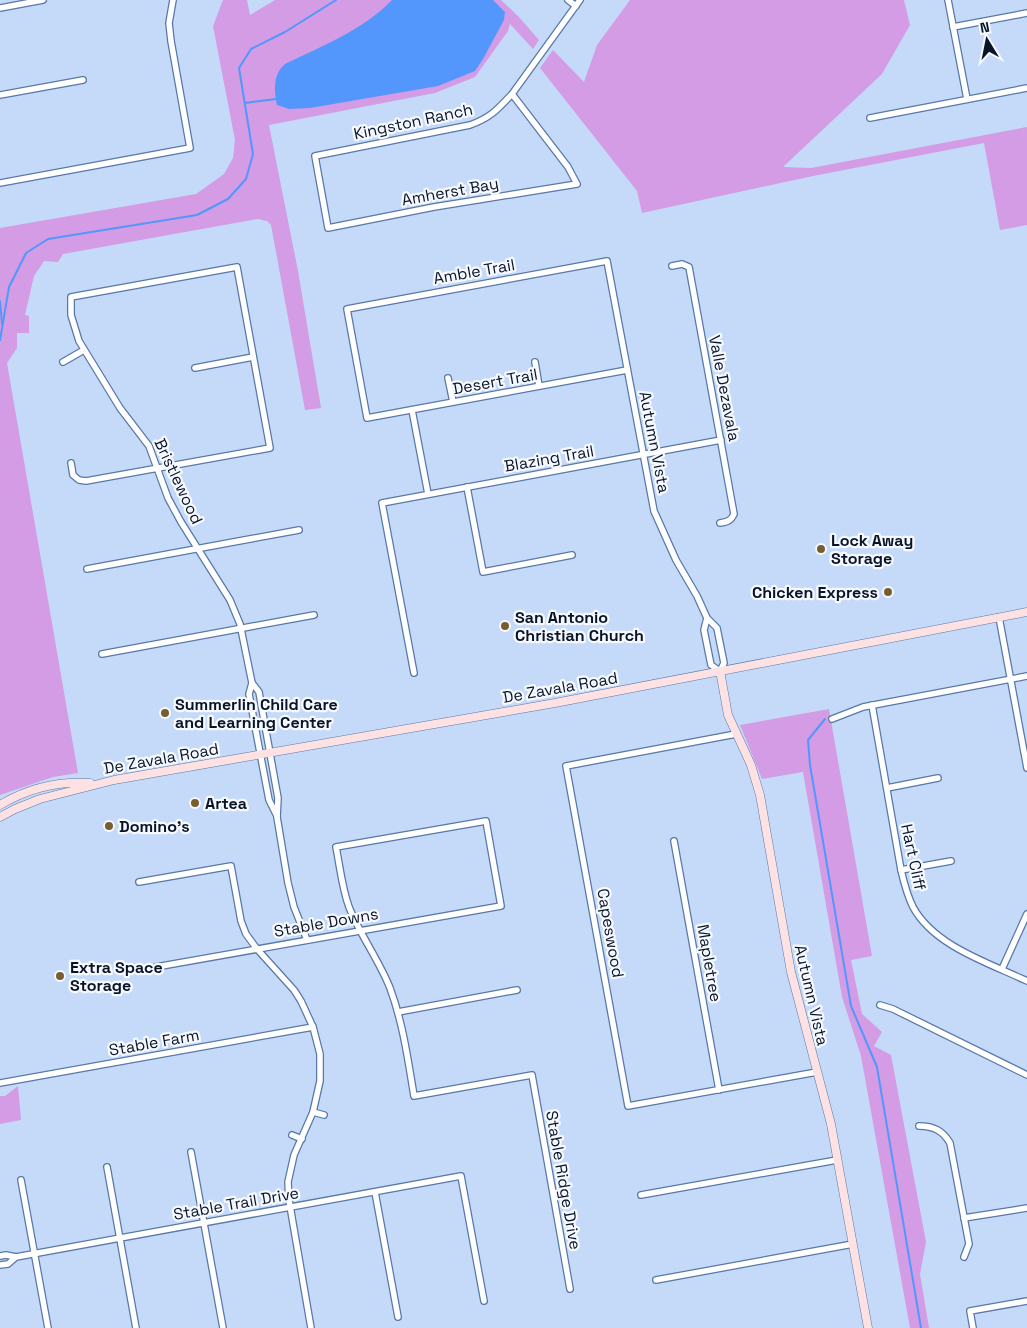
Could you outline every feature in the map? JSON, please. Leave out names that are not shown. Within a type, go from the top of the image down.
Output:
[{"type":"main road","name":"De Zavala Road","points":[[0,817],[28,803],[97,784],[555,703],[1027,612]]},
{"type":"main road","name":"Autumn Vista","points":[[720,671],[726,708],[757,780],[792,972],[831,1124],[868,1328]]},
{"type":"main road","name":"De Zavala Road","points":[[0,805],[21,794],[52,785],[69,782],[97,784]]},
{"type":"street","points":[[0,8],[43,0]]},
{"type":"street","points":[[0,182],[190,148],[170,41],[169,23],[173,0]]},
{"type":"street","points":[[568,0],[576,6]]},
{"type":"street","name":"Kingston Ranch","points":[[328,228],[314,156],[470,125],[485,120],[512,94],[580,0]]},
{"type":"street","points":[[948,0],[966,99]]},
{"type":"street","points":[[954,27],[1027,13]]},
{"type":"street","points":[[0,95],[83,80]]},
{"type":"street","points":[[870,118],[1027,88]]},
{"type":"street","name":"Amherst Bay","points":[[328,228],[434,207],[577,184],[568,167],[512,94]]},
{"type":"street","name":"Amble Trail","points":[[367,418],[347,309],[607,261]]},
{"type":"street","name":"Autumn Vista","points":[[607,261],[651,497],[659,525],[676,560],[697,596],[707,618],[717,628],[724,662],[720,671],[711,666],[704,630],[707,618]]},
{"type":"street","name":"Valle Dezavala","points":[[672,266],[682,264],[689,267],[734,514],[728,522],[720,523]]},
{"type":"street","name":"Bristlewood","points":[[253,357],[236,267],[71,296],[73,324],[84,350],[120,408],[144,438],[168,498],[230,600],[241,628],[252,683],[259,692],[278,798],[277,817]]},
{"type":"street","points":[[63,362],[84,350]]},
{"type":"street","points":[[71,463],[73,475],[79,480],[86,481],[270,448],[253,357],[195,368]]},
{"type":"street","points":[[535,362],[539,386]]},
{"type":"street","name":"Desert Trail","points":[[367,418],[627,370]]},
{"type":"street","points":[[448,378],[452,402]]},
{"type":"street","points":[[412,410],[428,494]]},
{"type":"street","name":"Blazing Trail","points":[[414,673],[382,503],[721,440]]},
{"type":"street","points":[[467,487],[483,572],[572,555]]},
{"type":"street","points":[[87,569],[299,530]]},
{"type":"street","points":[[102,654],[314,615]]},
{"type":"street","points":[[999,618],[1027,768]]},
{"type":"street","points":[[832,719],[856,709],[872,705],[1027,676]]},
{"type":"street","name":"Bristlewood","points":[[252,683],[249,694],[260,755],[269,800],[277,817]]},
{"type":"street","name":"Hart Cliff","points":[[872,705],[901,870],[912,906],[930,930],[954,946],[1027,981]]},
{"type":"street","name":"Capeswood","points":[[719,1090],[628,1106],[566,766],[736,734]]},
{"type":"street","points":[[886,788],[938,778]]},
{"type":"street","points":[[277,817],[294,907],[308,940]]},
{"type":"street","name":"Stable Downs","points":[[156,967],[501,906],[486,821],[336,847],[346,898],[361,930]]},
{"type":"street","name":"Mapletree","points":[[674,841],[719,1090]]},
{"type":"street","points":[[901,870],[951,861]]},
{"type":"street","points":[[139,882],[231,866],[241,921],[246,934],[294,990],[308,1014],[320,1054],[320,1082],[313,1112],[294,1154],[289,1172],[288,1191],[311,1328]]},
{"type":"street","points":[[1002,969],[1027,914]]},
{"type":"street","points":[[361,930],[390,987],[398,1012],[517,990]]},
{"type":"street","points":[[880,1005],[1027,1075]]},
{"type":"street","name":"Stable Ridge Drive","points":[[398,1012],[414,1096],[532,1075],[570,1289]]},
{"type":"street","name":"Stable Farm","points":[[0,1083],[313,1027]]},
{"type":"street","points":[[719,1090],[817,1072]]},
{"type":"street","points":[[313,1112],[324,1115]]},
{"type":"street","points":[[919,1126],[935,1128],[950,1143],[969,1244],[964,1257]]},
{"type":"street","points":[[292,1134],[302,1138]]},
{"type":"street","points":[[191,1152],[224,1328]]},
{"type":"street","points":[[641,1195],[838,1160]]},
{"type":"street","points":[[107,1167],[136,1328]]},
{"type":"street","name":"Stable Trail Drive","points":[[0,1256],[16,1257],[34,1254],[461,1176],[484,1301]]},
{"type":"street","points":[[21,1180],[48,1328]]},
{"type":"street","points":[[375,1192],[398,1317]]},
{"type":"street","points":[[964,1218],[1027,1208]]},
{"type":"street","points":[[656,1280],[853,1244]]},
{"type":"street","name":"Stable Trail Drive","points":[[0,1265],[8,1264],[16,1257]]},
{"type":"street","points":[[973,1328],[970,1311],[1027,1301]]},
{"type":"shaded area","points":[[223,0],[247,0],[250,15],[275,0],[501,0],[539,40],[533,49],[510,24],[508,31],[475,77],[435,93],[269,125],[298,271],[321,408],[305,410],[271,225],[267,221],[258,219],[63,254],[58,262],[44,261],[34,276],[25,315],[29,316],[29,333],[17,333],[17,348],[7,363],[78,773],[53,777],[0,795],[0,228],[196,194],[224,174],[233,158],[235,140],[213,26]]},
{"type":"shaded area","points":[[630,0],[904,0],[910,25],[882,74],[783,167],[811,168],[1027,127],[1027,225],[1000,230],[984,143],[813,176],[642,213],[637,191],[540,68],[553,50],[584,82],[597,45]]},
{"type":"shaded area","points":[[829,709],[872,956],[851,960],[862,1014],[882,1032],[874,1046],[891,1055],[926,1242],[920,1274],[929,1328],[910,1328],[861,1056],[842,997],[803,772],[762,779],[740,725]]},
{"type":"shaded area","points":[[18,1086],[21,1120],[0,1124],[0,1096],[5,1096]]},
{"type":"water","points":[[392,0],[493,0],[505,12],[504,20],[475,71],[438,86],[310,108],[289,109],[277,105],[275,94],[276,77],[285,64],[355,29],[381,11]]},
{"type":"waterway","points":[[0,340],[9,287],[26,253],[48,239],[197,215],[228,199],[246,179],[253,154],[239,68],[251,49],[285,32],[336,0]]},
{"type":"waterway","points":[[245,103],[276,99]]},
{"type":"waterway","points":[[0,301],[2,324]]},
{"type":"waterway","points":[[825,719],[808,740],[810,765],[851,1006],[877,1067],[921,1328]]},
{"type":"place","name":"Lock Away Storage","points":[[821,549]]},
{"type":"place","name":"Chicken Express","points":[[888,592]]},
{"type":"place","name":"San Antonio Christian Church","points":[[505,626]]},
{"type":"place","name":"Summerlin Child Care and Learning Center","points":[[165,713]]},
{"type":"place","name":"Artea","points":[[195,803]]},
{"type":"place","name":"Domino's","points":[[109,826]]},
{"type":"place","name":"Extra Space Storage","points":[[60,976]]}]
